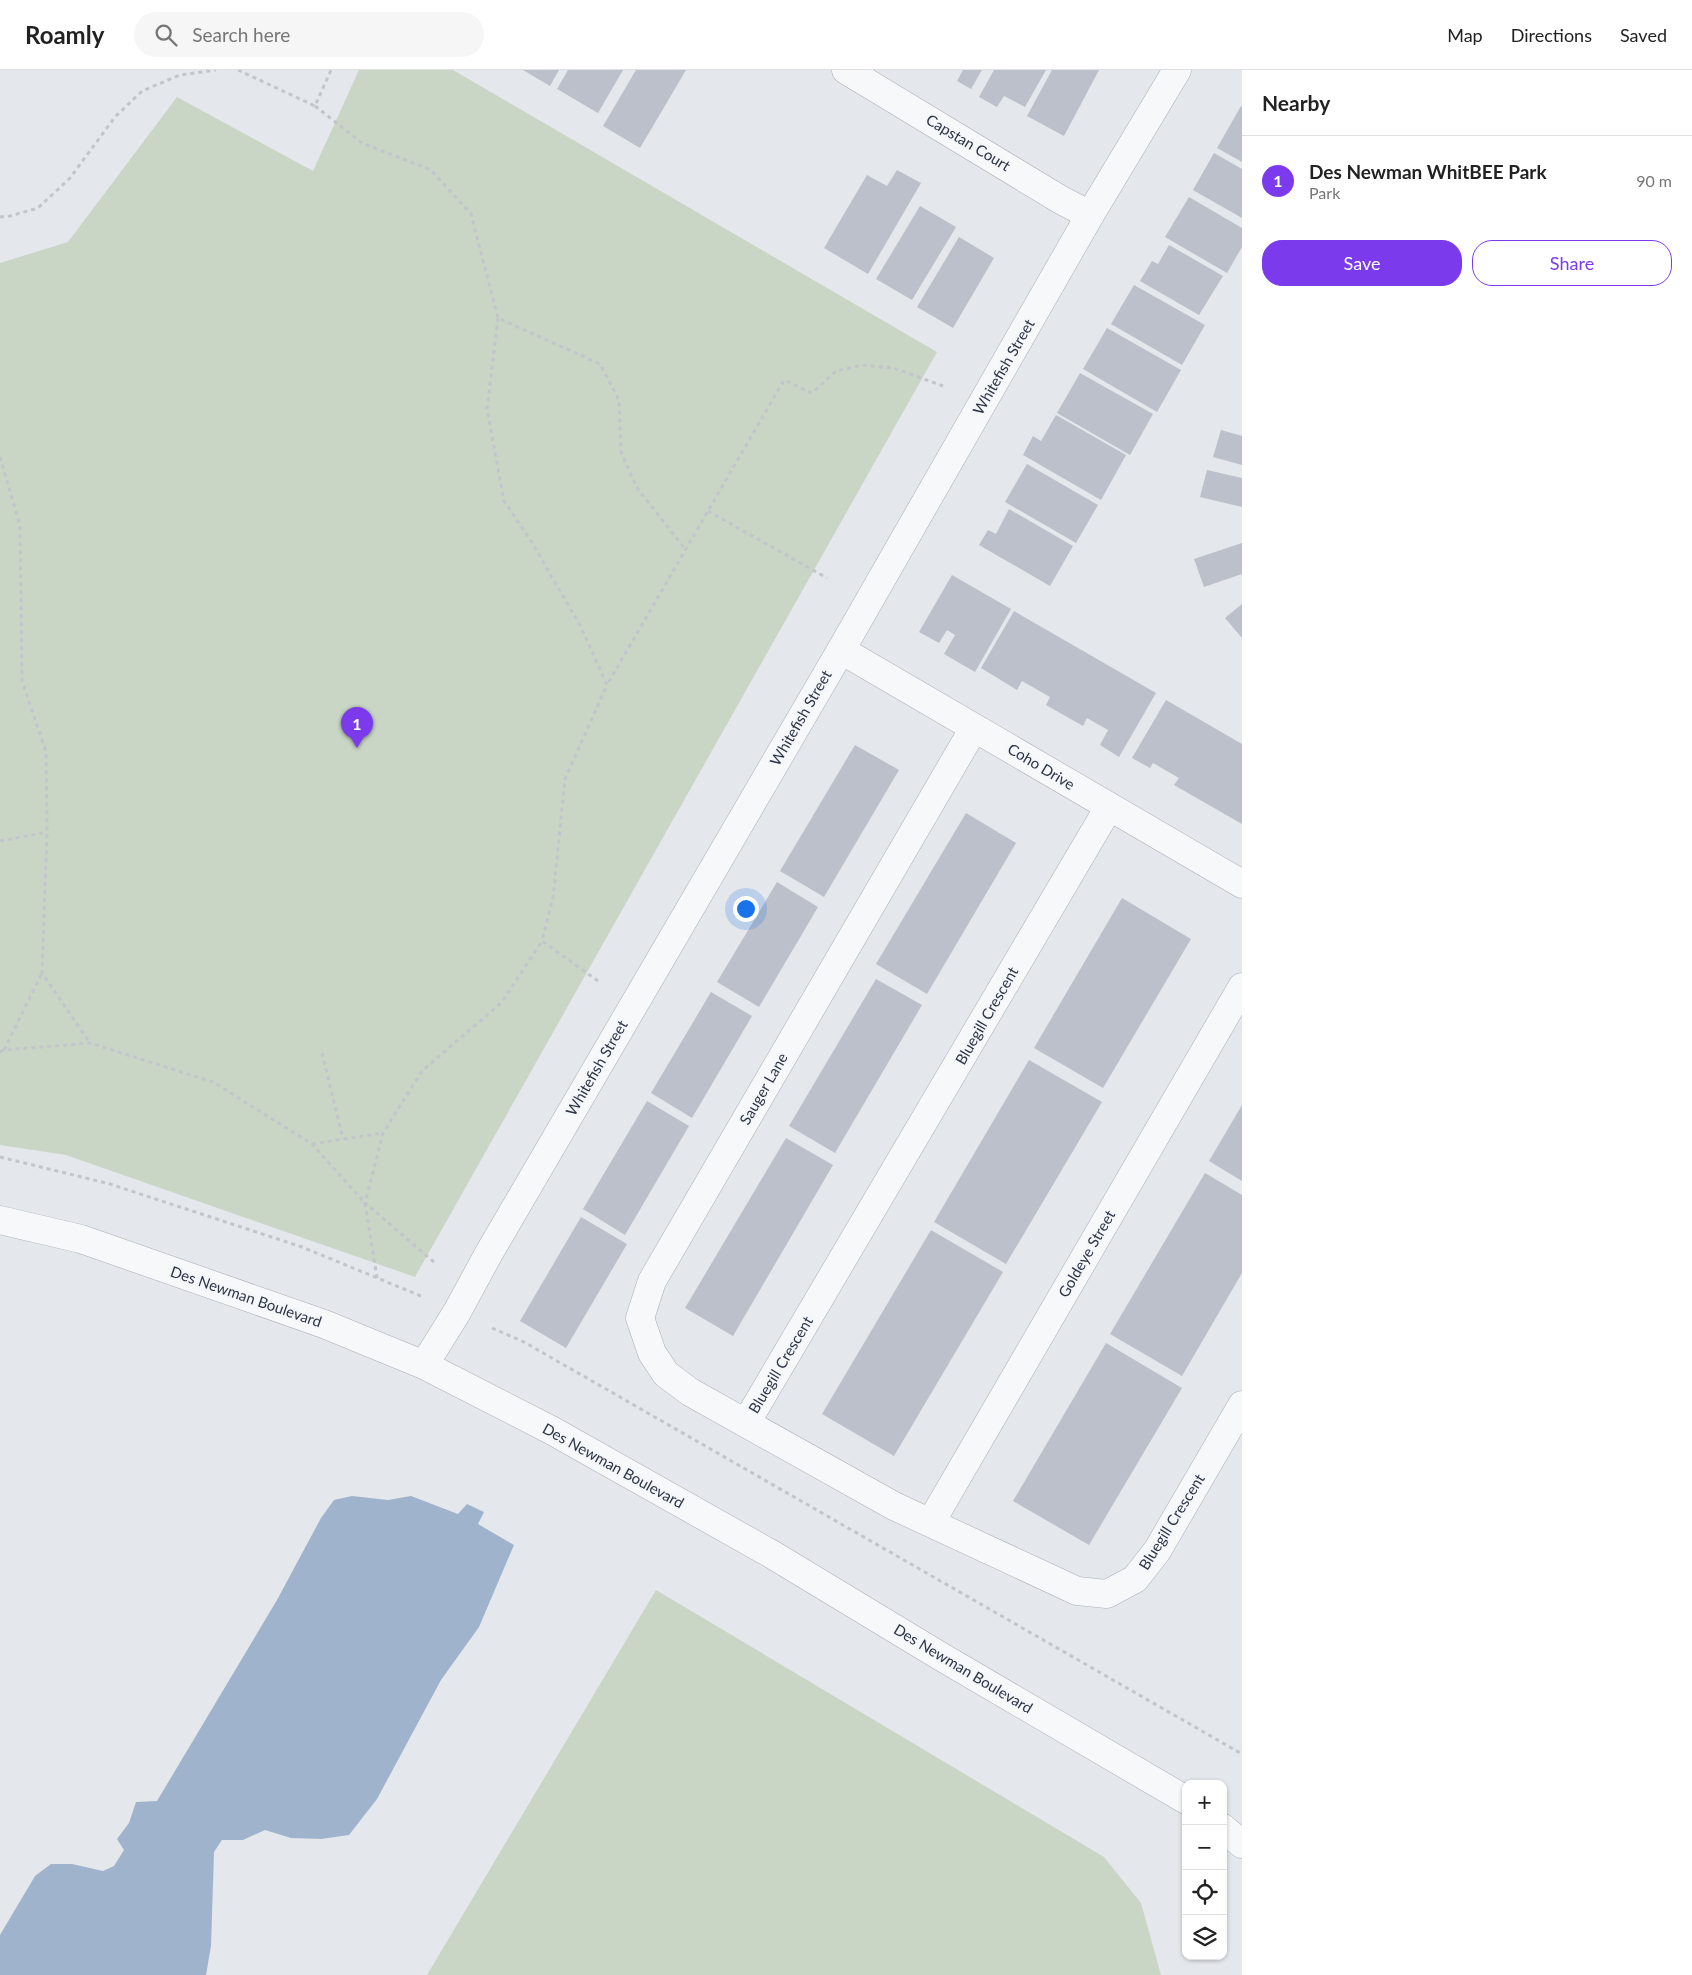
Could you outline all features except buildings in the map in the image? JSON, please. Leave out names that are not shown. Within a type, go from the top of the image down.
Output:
[{"type":"street","name":"Capstan Court","points":[[846,70],[1061,200],[1090,215]]},
{"type":"street","name":"Whitefish Street","points":[[424,1365],[457,1312],[489,1252],[841,650],[1090,215],[1177,70]]},
{"type":"street","name":"Coho Drive","points":[[841,650],[1242,884]]},
{"type":"street","name":"Sauger Lane","points":[[746,1423],[690,1392],[666,1374],[652,1353],[640,1318],[652,1281],[974,728]]},
{"type":"street","name":"Bluegill Crescent","points":[[1109,807],[746,1423],[894,1506],[1077,1591],[1107,1594],[1135,1580],[1157,1551],[1242,1405]]},
{"type":"street","name":"Goldeye Street","points":[[931,1522],[1242,987]]},
{"type":"street","name":"Des Newman Boulevard","points":[[0,1220],[81,1239],[324,1324],[424,1365],[551,1430],[773,1554],[948,1661],[1182,1798]]},
{"type":"street","points":[[1227,1817],[1242,1821]]},
{"type":"street","points":[[1227,1831],[1242,1844]]},
{"type":"path","points":[[0,216],[10,216],[38,208],[70,178],[115,117],[142,91],[180,75],[216,70]]},
{"type":"path","points":[[238,70],[315,106],[362,143],[431,170],[471,214],[498,318],[487,408],[504,501],[531,541],[582,627],[607,685]]},
{"type":"path","points":[[315,106],[331,70]]},
{"type":"path","points":[[498,318],[600,364],[619,400],[621,452],[638,488],[686,550]]},
{"type":"path","points":[[377,1278],[365,1203],[383,1133],[422,1071],[502,1002],[542,941],[553,897],[565,778],[607,685],[784,380],[812,393],[836,371],[862,365],[894,368],[943,386]]},
{"type":"path","points":[[0,457],[20,526],[22,681],[46,752],[47,832],[42,973],[4,1050]]},
{"type":"path","points":[[708,511],[827,578]]},
{"type":"path","points":[[0,842],[47,832]]},
{"type":"path","points":[[542,941],[598,981]]},
{"type":"path","points":[[42,973],[90,1043]]},
{"type":"path","points":[[0,1052],[4,1050],[90,1043],[213,1082],[312,1144],[365,1203],[434,1262]]},
{"type":"path","points":[[322,1053],[343,1139]]},
{"type":"path","points":[[312,1144],[383,1133]]},
{"type":"path","points":[[0,1157],[110,1184],[302,1247],[421,1296]]},
{"type":"path","points":[[492,1328],[524,1342],[1242,1754]]},
{"type":"green space","points":[[359,70],[453,70],[937,352],[415,1277],[66,1155],[0,1145],[0,263],[68,242],[177,97],[313,171]]},
{"type":"green space","points":[[656,1590],[1104,1857],[1141,1903],[1161,1975],[427,1975]]},
{"type":"water","points":[[352,1496],[388,1500],[411,1496],[458,1514],[467,1504],[484,1512],[478,1524],[514,1545],[479,1627],[441,1680],[377,1799],[349,1835],[321,1839],[291,1838],[265,1830],[243,1840],[222,1840],[214,1852],[211,1946],[206,1975],[0,1975],[0,1935],[35,1876],[51,1864],[72,1864],[103,1871],[114,1866],[124,1850],[117,1839],[129,1823],[136,1802],[157,1801],[277,1600],[321,1518],[334,1500]]},
{"type":"place","name":"Des Newman WhitBEE Park","points":[[357,748]]}]
